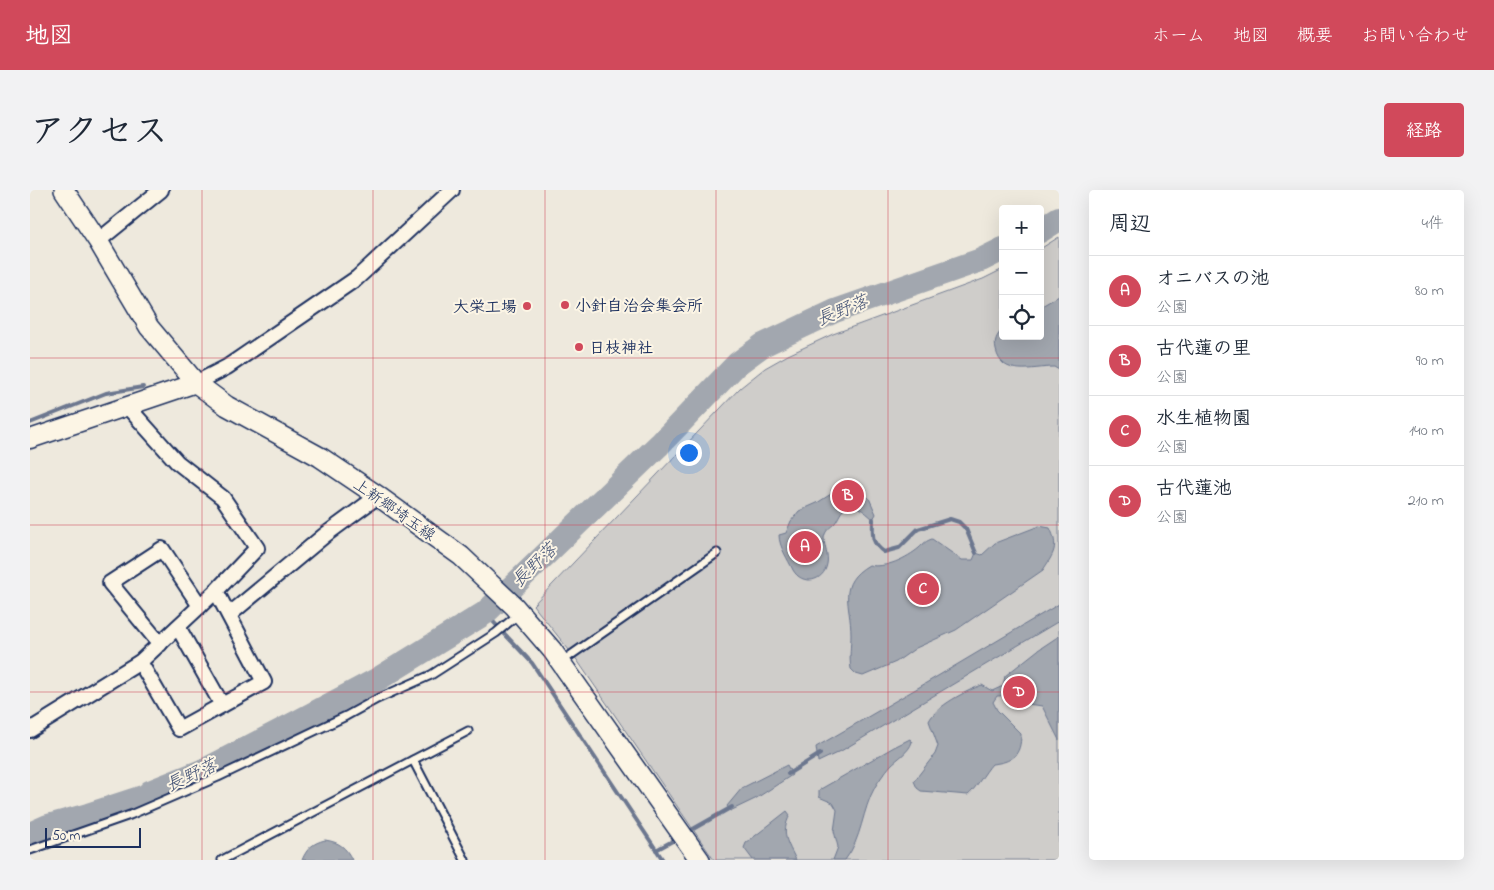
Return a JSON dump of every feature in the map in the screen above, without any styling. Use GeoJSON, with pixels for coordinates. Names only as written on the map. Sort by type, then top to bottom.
{"type":"FeatureCollection","features":[{"type":"Feature","properties":{"kind":"main road","name":"上新郷埼玉線"},"geometry":{"type":"LineString","coordinates":[[64,190],[98,240],[149,327],[196,383],[227,406],[320,457],[461,556],[489,580],[514,614],[561,662],[700,860]]}},
{"type":"Feature","properties":{"kind":"street"},"geometry":{"type":"LineString","coordinates":[[98,240],[160,190]]}},
{"type":"Feature","properties":{"kind":"street"},"geometry":{"type":"LineString","coordinates":[[30,438],[196,383],[227,367],[358,278],[452,190]]}},
{"type":"Feature","properties":{"kind":"street"},"geometry":{"type":"LineString","coordinates":[[30,730],[140,662],[216,591],[257,548],[223,498],[177,462],[126,406]]}},
{"type":"Feature","properties":{"kind":"street"},"geometry":{"type":"LineString","coordinates":[[230,615],[325,535],[378,496]]}},
{"type":"Feature","properties":{"kind":"street"},"geometry":{"type":"LineString","coordinates":[[160,644],[110,583],[162,549],[200,606]]}},
{"type":"Feature","properties":{"kind":"street"},"geometry":{"type":"LineString","coordinates":[[140,662],[179,729],[264,682],[216,591]]}},
{"type":"Feature","properties":{"kind":"street"},"geometry":{"type":"LineString","coordinates":[[178,627],[222,705]]}},
{"type":"Feature","properties":{"kind":"lane"},"geometry":{"type":"LineString","coordinates":[[561,662],[717,553]]}},
{"type":"Feature","properties":{"kind":"lane"},"geometry":{"type":"LineString","coordinates":[[30,850],[130,815],[218,777],[431,675],[496,633],[514,614]]}},
{"type":"Feature","properties":{"kind":"lane"},"geometry":{"type":"LineString","coordinates":[[222,860],[468,732]]}},
{"type":"Feature","properties":{"kind":"lane"},"geometry":{"type":"LineString","coordinates":[[413,760],[465,860]]}},
{"type":"Feature","properties":{"kind":"shaded area"},"geometry":{"type":"Polygon","coordinates":[[[1059,237],[1059,860],[714,860],[577,660],[533,605],[740,388],[765,368],[788,355],[833,334],[983,279],[999,271],[999,340],[1044,340],[1044,246],[1059,237]]]}},
{"type":"Feature","properties":{"kind":"shaded area"},"geometry":{"type":"Polygon","coordinates":[[[1059,296],[1059,370],[1054,367],[1011,368],[999,359],[995,344],[996,339],[999,334],[999,340],[1044,340],[1044,305],[1059,296]]]}},
{"type":"Feature","properties":{"kind":"shaded area"},"geometry":{"type":"Polygon","coordinates":[[[832,489],[851,489],[869,498],[876,514],[873,519],[859,508],[851,506],[843,510],[835,523],[825,533],[824,541],[827,561],[825,570],[817,578],[807,580],[797,575],[793,570],[782,548],[779,535],[786,533],[791,521],[799,511],[831,494],[832,489]]]}},
{"type":"Feature","properties":{"kind":"shaded area"},"geometry":{"type":"Polygon","coordinates":[[[1039,526],[1050,528],[1055,545],[1043,570],[956,630],[916,648],[896,662],[863,676],[856,674],[851,669],[848,596],[852,580],[859,572],[869,565],[889,564],[902,559],[932,539],[962,560],[973,560],[976,553],[982,555],[995,543],[1039,526]]]}},
{"type":"Feature","properties":{"kind":"shaded area"},"geometry":{"type":"Polygon","coordinates":[[[1059,604],[1059,621],[841,751],[818,762],[816,747],[1059,604]]]}},
{"type":"Feature","properties":{"kind":"shaded area"},"geometry":{"type":"Polygon","coordinates":[[[1059,636],[1059,740],[1042,706],[1027,704],[1008,696],[997,696],[993,702],[997,710],[1021,734],[1021,742],[1017,753],[1005,762],[992,764],[968,795],[921,791],[917,788],[914,781],[935,754],[938,746],[929,721],[933,715],[960,695],[982,685],[992,691],[1003,686],[1005,676],[1059,636]]]}},
{"type":"Feature","properties":{"kind":"shaded area"},"geometry":{"type":"Polygon","coordinates":[[[910,739],[912,742],[908,749],[891,765],[875,787],[851,852],[845,860],[833,860],[838,847],[834,831],[837,810],[833,803],[819,797],[819,790],[910,739]]]}},
{"type":"Feature","properties":{"kind":"shaded area"},"geometry":{"type":"Polygon","coordinates":[[[787,765],[792,775],[755,799],[730,811],[727,806],[742,788],[787,765]]]}},
{"type":"Feature","properties":{"kind":"shaded area"},"geometry":{"type":"Polygon","coordinates":[[[787,811],[790,815],[785,833],[796,860],[753,860],[744,848],[746,843],[787,811]]]}},
{"type":"Feature","properties":{"kind":"shaded area"},"geometry":{"type":"Polygon","coordinates":[[[325,840],[342,846],[352,860],[302,860],[311,847],[325,840]]]}},
{"type":"Feature","properties":{"kind":"waterway","name":"長野落"},"geometry":{"type":"LineString","coordinates":[[1044,228],[1059,219]]}},
{"type":"Feature","properties":{"kind":"waterway","name":"長野落"},"geometry":{"type":"LineString","coordinates":[[30,834],[48,826],[146,796],[150,792],[207,769],[378,679],[485,613],[660,444],[737,364],[763,345],[835,311],[981,260],[1001,250]]}},
{"type":"Feature","properties":{"kind":"waterway"},"geometry":{"type":"LineString","coordinates":[[30,423],[106,393],[143,387]]}},
{"type":"Feature","properties":{"kind":"waterway"},"geometry":{"type":"LineString","coordinates":[[873,519],[874,541],[884,552],[899,548],[918,529],[950,519],[959,522],[966,529],[976,553]]}},
{"type":"Feature","properties":{"kind":"waterway"},"geometry":{"type":"LineString","coordinates":[[485,613],[532,663],[663,860]]}},
{"type":"Feature","properties":{"kind":"waterway"},"geometry":{"type":"LineString","coordinates":[[788,774],[820,754]]}},
{"type":"Feature","properties":{"kind":"waterway"},"geometry":{"type":"LineString","coordinates":[[686,833],[732,807]]}},
{"type":"Feature","properties":{"kind":"waterway"},"geometry":{"type":"LineString","coordinates":[[656,850],[678,838]]}},
{"type":"Feature","properties":{"kind":"place","name":"小針自治会集会所"},"geometry":{"type":"Point","coordinates":[565,305]}},
{"type":"Feature","properties":{"kind":"place","name":"大栄工場"},"geometry":{"type":"Point","coordinates":[527,306]}},
{"type":"Feature","properties":{"kind":"place","name":"日枝神社"},"geometry":{"type":"Point","coordinates":[579,347]}},
{"type":"Feature","properties":{"kind":"place","name":"古代蓮の里"},"geometry":{"type":"Point","coordinates":[848,496]}},
{"type":"Feature","properties":{"kind":"place","name":"オニバスの池"},"geometry":{"type":"Point","coordinates":[805,547]}},
{"type":"Feature","properties":{"kind":"place","name":"水生植物園"},"geometry":{"type":"Point","coordinates":[923,589]}},
{"type":"Feature","properties":{"kind":"place","name":"古代蓮池"},"geometry":{"type":"Point","coordinates":[1019,692]}}]}
